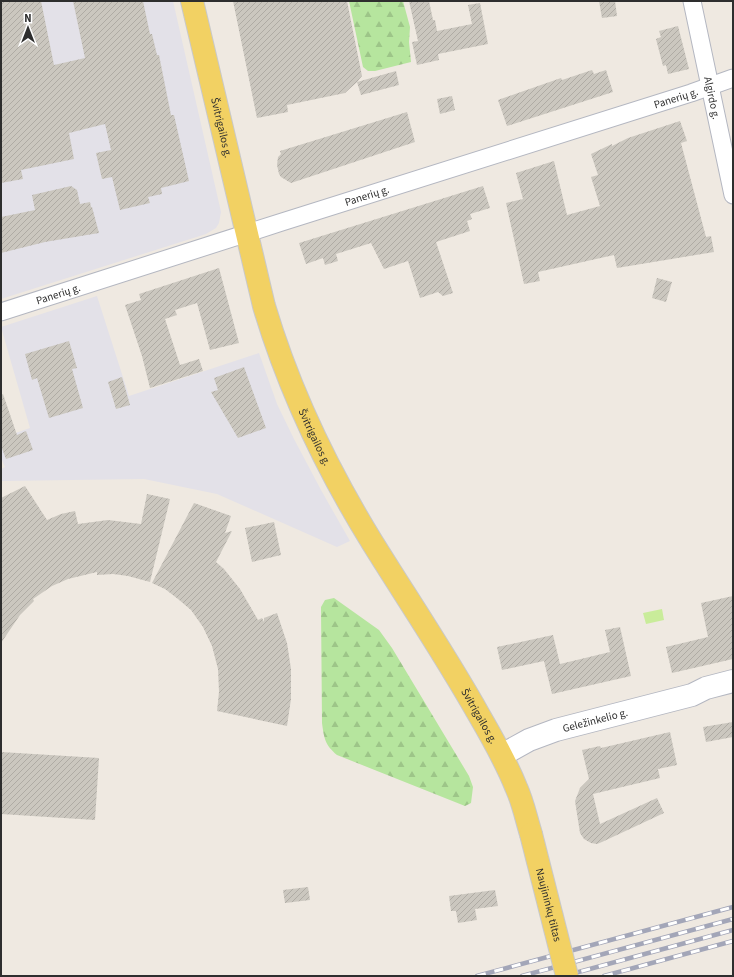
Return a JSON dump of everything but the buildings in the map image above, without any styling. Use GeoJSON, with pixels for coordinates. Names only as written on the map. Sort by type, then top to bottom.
{"type":"FeatureCollection","features":[{"type":"Feature","properties":{"kind":"main road","name":"Švitrigailos g."},"geometry":{"type":"LineString","coordinates":[[192,1],[264,306],[274,340],[288,376],[322,452],[341,489],[372,542],[460,681],[502,755],[517,788],[531,834]]}},
{"type":"Feature","properties":{"kind":"main road","name":"Geležinkelio g."},"geometry":{"type":"LineString","coordinates":[[502,755],[529,740],[556,730],[692,695],[706,688],[733,681]]}},
{"type":"Feature","properties":{"kind":"main road","name":"Geležinkelio g."},"geometry":{"type":"LineString","coordinates":[[692,695],[717,695],[733,693]]}},
{"type":"Feature","properties":{"kind":"main road","name":"Naujininkų tiltas"},"geometry":{"type":"LineString","coordinates":[[531,834],[567,976]]}},
{"type":"Feature","properties":{"kind":"street","name":"Algirdo g."},"geometry":{"type":"LineString","coordinates":[[692,1],[733,195]]}},
{"type":"Feature","properties":{"kind":"street","name":"Panerių g."},"geometry":{"type":"LineString","coordinates":[[1,312],[733,78]]}},
{"type":"Feature","properties":{"kind":"shaded area"},"geometry":{"type":"Polygon","coordinates":[[[1,1],[173,1],[221,212],[219,223],[216,228],[206,234],[1,299],[1,1]]]}},
{"type":"Feature","properties":{"kind":"shaded area"},"geometry":{"type":"Polygon","coordinates":[[[97,296],[129,396],[259,353],[277,404],[321,490],[350,541],[337,547],[217,494],[144,479],[1,481],[1,469],[5,467],[1,458],[1,438],[30,428],[1,327],[97,296]]]}},
{"type":"Feature","properties":{"kind":"green space"},"geometry":{"type":"Polygon","coordinates":[[[349,1],[403,1],[410,27],[409,42],[411,62],[375,71],[368,71],[363,67],[349,1]]]}},
{"type":"Feature","properties":{"kind":"green space"},"geometry":{"type":"Polygon","coordinates":[[[334,598],[379,630],[392,648],[469,776],[473,787],[471,803],[465,806],[337,755],[328,744],[324,737],[322,723],[321,607],[325,600],[334,598]]]}},
{"type":"Feature","properties":{"kind":"green space"},"geometry":{"type":"Polygon","coordinates":[[[662,609],[664,620],[646,624],[643,613],[662,609]]]}},
{"type":"Feature","properties":{"kind":"railway"},"geometry":{"type":"LineString","coordinates":[[477,976],[733,907]]}},
{"type":"Feature","properties":{"kind":"railway"},"geometry":{"type":"LineString","coordinates":[[522,976],[733,919]]}},
{"type":"Feature","properties":{"kind":"railway"},"geometry":{"type":"LineString","coordinates":[[564,976],[733,930]]}},
{"type":"Feature","properties":{"kind":"railway"},"geometry":{"type":"LineString","coordinates":[[604,976],[733,941]]}}]}
